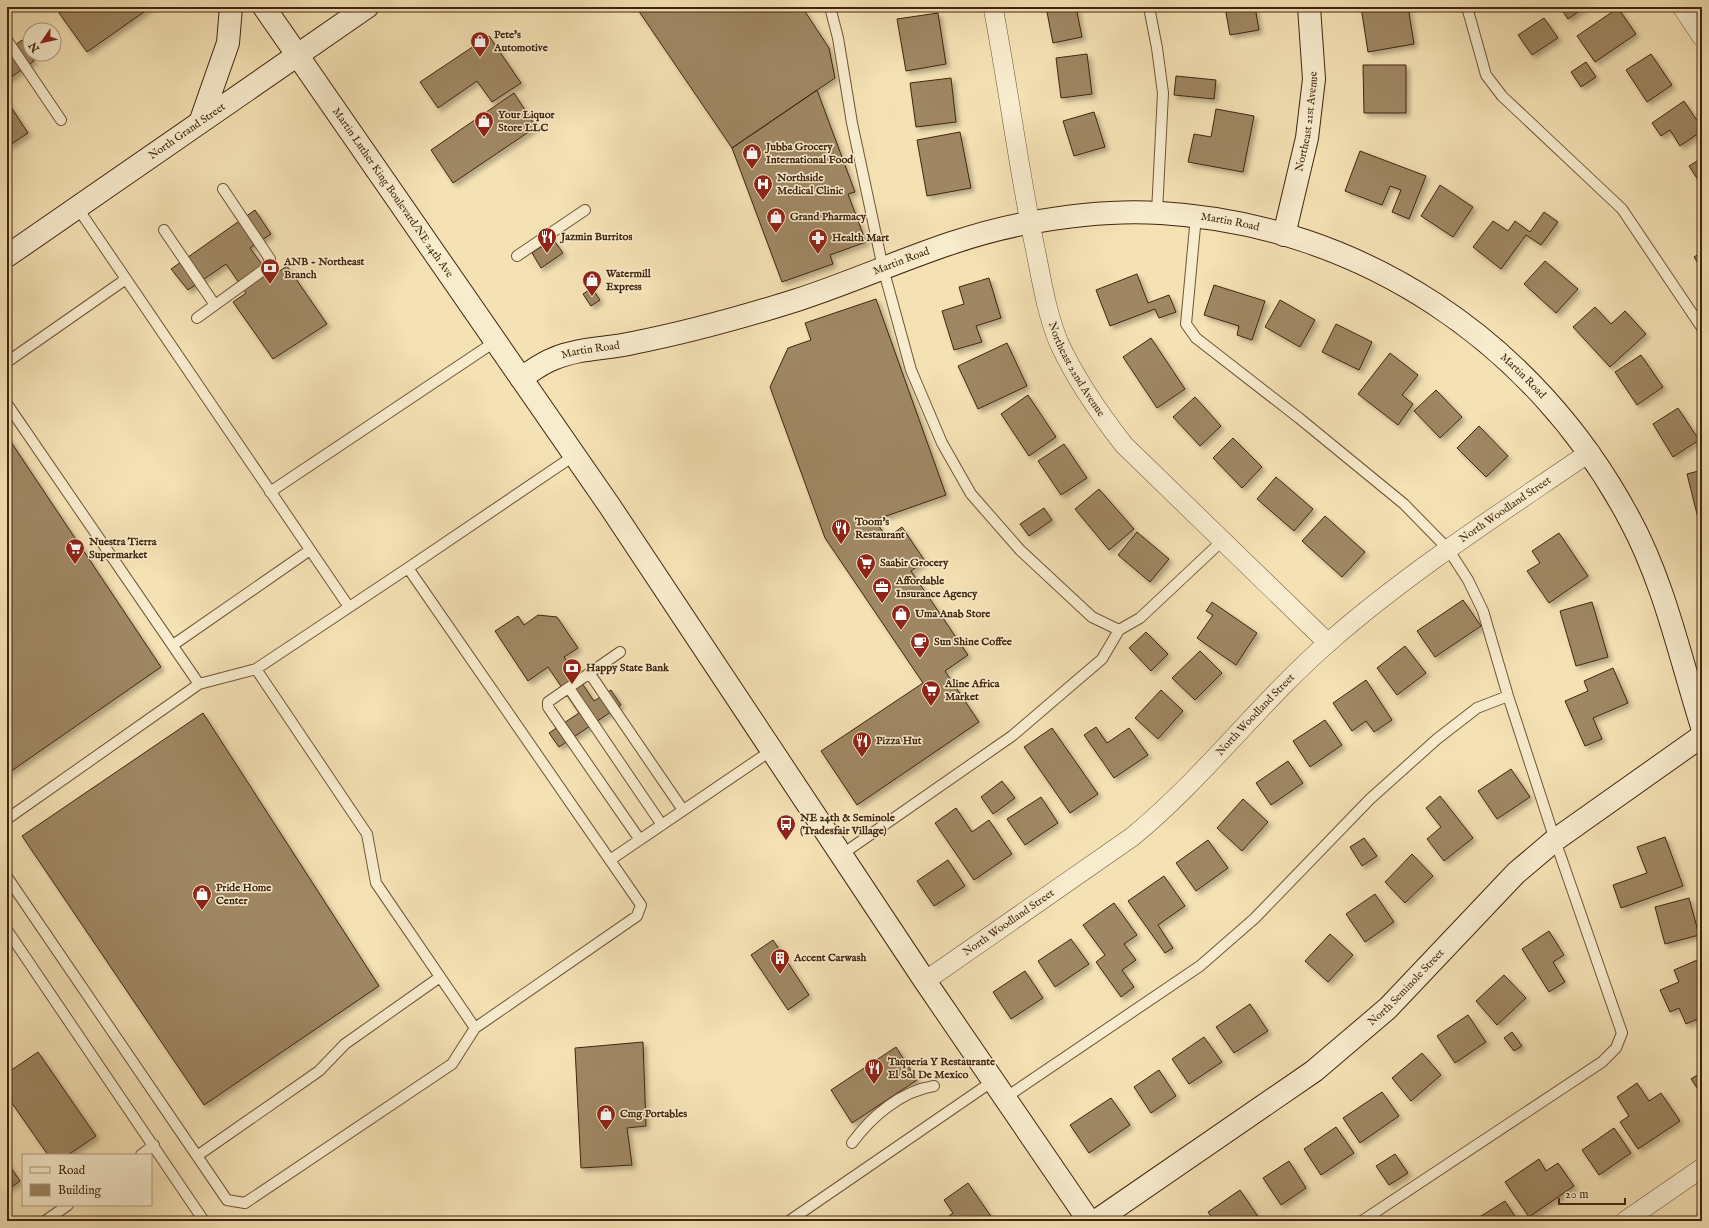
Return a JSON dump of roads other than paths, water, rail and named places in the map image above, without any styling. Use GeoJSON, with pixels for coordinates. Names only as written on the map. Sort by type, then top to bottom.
{"type":"FeatureCollection","features":[{"type":"Feature","properties":{"kind":"street"},"geometry":{"type":"LineString","coordinates":[[201,120],[228,43],[230,7]]}},
{"type":"Feature","properties":{"kind":"street","name":"Martin Luther King Boulevard/NE 24th Ave"},"geometry":{"type":"LineString","coordinates":[[264,7],[522,378],[925,981],[1089,1221]]}},
{"type":"Feature","properties":{"kind":"street","name":"North Grand Street"},"geometry":{"type":"LineString","coordinates":[[7,256],[201,120],[367,7]]}},
{"type":"Feature","properties":{"kind":"street","name":"Northeast 22nd Avenue"},"geometry":{"type":"LineString","coordinates":[[993,7],[1044,294],[1058,341],[1075,376],[1100,414],[1124,445],[1328,643]]}},
{"type":"Feature","properties":{"kind":"street","name":"Northeast 21st Avenue"},"geometry":{"type":"LineString","coordinates":[[1284,235],[1307,138],[1314,79],[1309,7]]}},
{"type":"Feature","properties":{"kind":"street"},"geometry":{"type":"LineString","coordinates":[[1682,7],[1702,37]]}},
{"type":"Feature","properties":{"kind":"street","name":"Martin Road"},"geometry":{"type":"LineString","coordinates":[[522,378],[555,358],[632,344],[724,322],[834,288],[942,246],[1001,228],[1030,222],[1086,215],[1157,212],[1196,216],[1238,223],[1284,235],[1318,246],[1377,271],[1423,296],[1463,323],[1498,351],[1534,385],[1590,452],[1630,520],[1662,596],[1702,727]]}},
{"type":"Feature","properties":{"kind":"street","name":"North Woodland Street"},"geometry":{"type":"LineString","coordinates":[[925,981],[1132,837],[1164,811],[1272,695],[1328,643],[1363,614],[1448,549],[1590,452]]}},
{"type":"Feature","properties":{"kind":"street","name":"North Seminole Street"},"geometry":{"type":"LineString","coordinates":[[1096,1221],[1314,1071],[1353,1040],[1388,1008],[1516,873],[1555,840],[1702,736]]}},
{"type":"Feature","properties":{"kind":"street"},"geometry":{"type":"LineString","coordinates":[[1625,1221],[1702,1168]]}},
{"type":"Feature","properties":{"kind":"lane"},"geometry":{"type":"LineString","coordinates":[[830,7],[838,38],[852,123],[883,268],[911,370],[942,443],[971,494],[1020,550],[1092,617],[1119,630]]}},
{"type":"Feature","properties":{"kind":"lane"},"geometry":{"type":"LineString","coordinates":[[1149,7],[1157,48],[1163,93],[1157,212]]}},
{"type":"Feature","properties":{"kind":"lane"},"geometry":{"type":"LineString","coordinates":[[1467,7],[1486,75],[1502,96],[1622,209],[1702,328]]}},
{"type":"Feature","properties":{"kind":"lane"},"geometry":{"type":"LineString","coordinates":[[7,40],[61,120]]}},
{"type":"Feature","properties":{"kind":"lane"},"geometry":{"type":"LineString","coordinates":[[197,318],[262,271],[268,265],[270,259],[223,189]]}},
{"type":"Feature","properties":{"kind":"lane"},"geometry":{"type":"LineString","coordinates":[[77,207],[349,607]]}},
{"type":"Feature","properties":{"kind":"lane"},"geometry":{"type":"LineString","coordinates":[[517,256],[585,210]]}},
{"type":"Feature","properties":{"kind":"lane"},"geometry":{"type":"LineString","coordinates":[[1196,216],[1186,324],[1196,338],[1299,418],[1404,504],[1448,549],[1468,580],[1483,611],[1508,696],[1555,840],[1622,1033],[1616,1048],[1602,1062],[1362,1221]]}},
{"type":"Feature","properties":{"kind":"lane"},"geometry":{"type":"LineString","coordinates":[[164,230],[215,305]]}},
{"type":"Feature","properties":{"kind":"lane"},"geometry":{"type":"LineString","coordinates":[[7,362],[126,279]]}},
{"type":"Feature","properties":{"kind":"lane"},"geometry":{"type":"LineString","coordinates":[[270,492],[496,342]]}},
{"type":"Feature","properties":{"kind":"lane"},"geometry":{"type":"LineString","coordinates":[[7,404],[199,684]]}},
{"type":"Feature","properties":{"kind":"lane"},"geometry":{"type":"LineString","coordinates":[[7,819],[199,684],[256,669],[574,456]]}},
{"type":"Feature","properties":{"kind":"lane"},"geometry":{"type":"LineString","coordinates":[[841,854],[1012,736],[1102,659],[1119,630],[1140,618],[1222,541]]}},
{"type":"Feature","properties":{"kind":"lane"},"geometry":{"type":"LineString","coordinates":[[173,645],[310,550]]}},
{"type":"Feature","properties":{"kind":"lane"},"geometry":{"type":"LineString","coordinates":[[7,877],[227,1200],[245,1203],[452,1064],[475,1028],[637,916],[641,905],[408,568]]}},
{"type":"Feature","properties":{"kind":"lane"},"geometry":{"type":"LineString","coordinates":[[620,652],[548,702],[548,707],[640,840]]}},
{"type":"Feature","properties":{"kind":"lane"},"geometry":{"type":"LineString","coordinates":[[256,669],[367,834],[376,884],[475,1028]]}},
{"type":"Feature","properties":{"kind":"lane"},"geometry":{"type":"LineString","coordinates":[[590,674],[684,810]]}},
{"type":"Feature","properties":{"kind":"lane"},"geometry":{"type":"LineString","coordinates":[[569,688],[662,825]]}},
{"type":"Feature","properties":{"kind":"lane"},"geometry":{"type":"LineString","coordinates":[[1005,1098],[1200,966],[1255,918],[1370,800],[1437,739],[1477,708],[1508,696]]}},
{"type":"Feature","properties":{"kind":"lane"},"geometry":{"type":"LineString","coordinates":[[610,860],[772,750]]}},
{"type":"Feature","properties":{"kind":"lane"},"geometry":{"type":"LineString","coordinates":[[7,930],[154,1145],[204,1221]]}},
{"type":"Feature","properties":{"kind":"lane"},"geometry":{"type":"LineString","coordinates":[[197,1156],[319,1071],[345,1044],[440,977]]}},
{"type":"Feature","properties":{"kind":"lane"},"geometry":{"type":"LineString","coordinates":[[789,1221],[993,1081]]}},
{"type":"Feature","properties":{"kind":"lane"},"geometry":{"type":"LineString","coordinates":[[852,1143],[861,1130],[875,1116],[913,1091],[934,1086]]}},
{"type":"Feature","properties":{"kind":"lane"},"geometry":{"type":"LineString","coordinates":[[142,1154],[154,1145]]}},
{"type":"Feature","properties":{"kind":"lane"},"geometry":{"type":"LineString","coordinates":[[45,1221],[67,1206]]}},
{"type":"Feature","properties":{"kind":"place","name":"Pete's Automotive"},"geometry":{"type":"Point","coordinates":[480,58]}},
{"type":"Feature","properties":{"kind":"place","name":"Your Liquor Store LLC"},"geometry":{"type":"Point","coordinates":[484,138]}},
{"type":"Feature","properties":{"kind":"place","name":"Jubba Grocery International Food"},"geometry":{"type":"Point","coordinates":[752,170]}},
{"type":"Feature","properties":{"kind":"place","name":"Northside Medical Clinic"},"geometry":{"type":"Point","coordinates":[763,201]}},
{"type":"Feature","properties":{"kind":"place","name":"Grand Pharmacy"},"geometry":{"type":"Point","coordinates":[776,234]}},
{"type":"Feature","properties":{"kind":"place","name":"Jazmin Burritos"},"geometry":{"type":"Point","coordinates":[547,254]}},
{"type":"Feature","properties":{"kind":"place","name":"Health Mart"},"geometry":{"type":"Point","coordinates":[818,255]}},
{"type":"Feature","properties":{"kind":"place","name":"ANB - Northeast Branch"},"geometry":{"type":"Point","coordinates":[270,285]}},
{"type":"Feature","properties":{"kind":"place","name":"Watermill Express"},"geometry":{"type":"Point","coordinates":[592,297]}},
{"type":"Feature","properties":{"kind":"place","name":"Toom's Restaurant"},"geometry":{"type":"Point","coordinates":[841,545]}},
{"type":"Feature","properties":{"kind":"place","name":"Nuestra Tierra Supermarket"},"geometry":{"type":"Point","coordinates":[75,565]}},
{"type":"Feature","properties":{"kind":"place","name":"Saabir Grocery"},"geometry":{"type":"Point","coordinates":[866,580]}},
{"type":"Feature","properties":{"kind":"place","name":"Affordable Insurance Agency"},"geometry":{"type":"Point","coordinates":[882,604]}},
{"type":"Feature","properties":{"kind":"place","name":"Uma Anab Store"},"geometry":{"type":"Point","coordinates":[901,631]}},
{"type":"Feature","properties":{"kind":"place","name":"Sun Shine Coffee"},"geometry":{"type":"Point","coordinates":[920,659]}},
{"type":"Feature","properties":{"kind":"place","name":"Happy State Bank"},"geometry":{"type":"Point","coordinates":[572,685]}},
{"type":"Feature","properties":{"kind":"place","name":"Aline Africa Market"},"geometry":{"type":"Point","coordinates":[931,707]}},
{"type":"Feature","properties":{"kind":"place","name":"Pizza Hut"},"geometry":{"type":"Point","coordinates":[862,758]}},
{"type":"Feature","properties":{"kind":"place","name":"NE 24th & Seminole (Tradesfair Village)"},"geometry":{"type":"Point","coordinates":[786,841]}},
{"type":"Feature","properties":{"kind":"place","name":"Pride Home Center"},"geometry":{"type":"Point","coordinates":[202,911]}},
{"type":"Feature","properties":{"kind":"place","name":"Accent Carwash"},"geometry":{"type":"Point","coordinates":[780,975]}},
{"type":"Feature","properties":{"kind":"place","name":"Taqueria Y Restaurante El Sol De Mexico"},"geometry":{"type":"Point","coordinates":[874,1085]}},
{"type":"Feature","properties":{"kind":"place","name":"Cmg Portables"},"geometry":{"type":"Point","coordinates":[606,1131]}}]}
